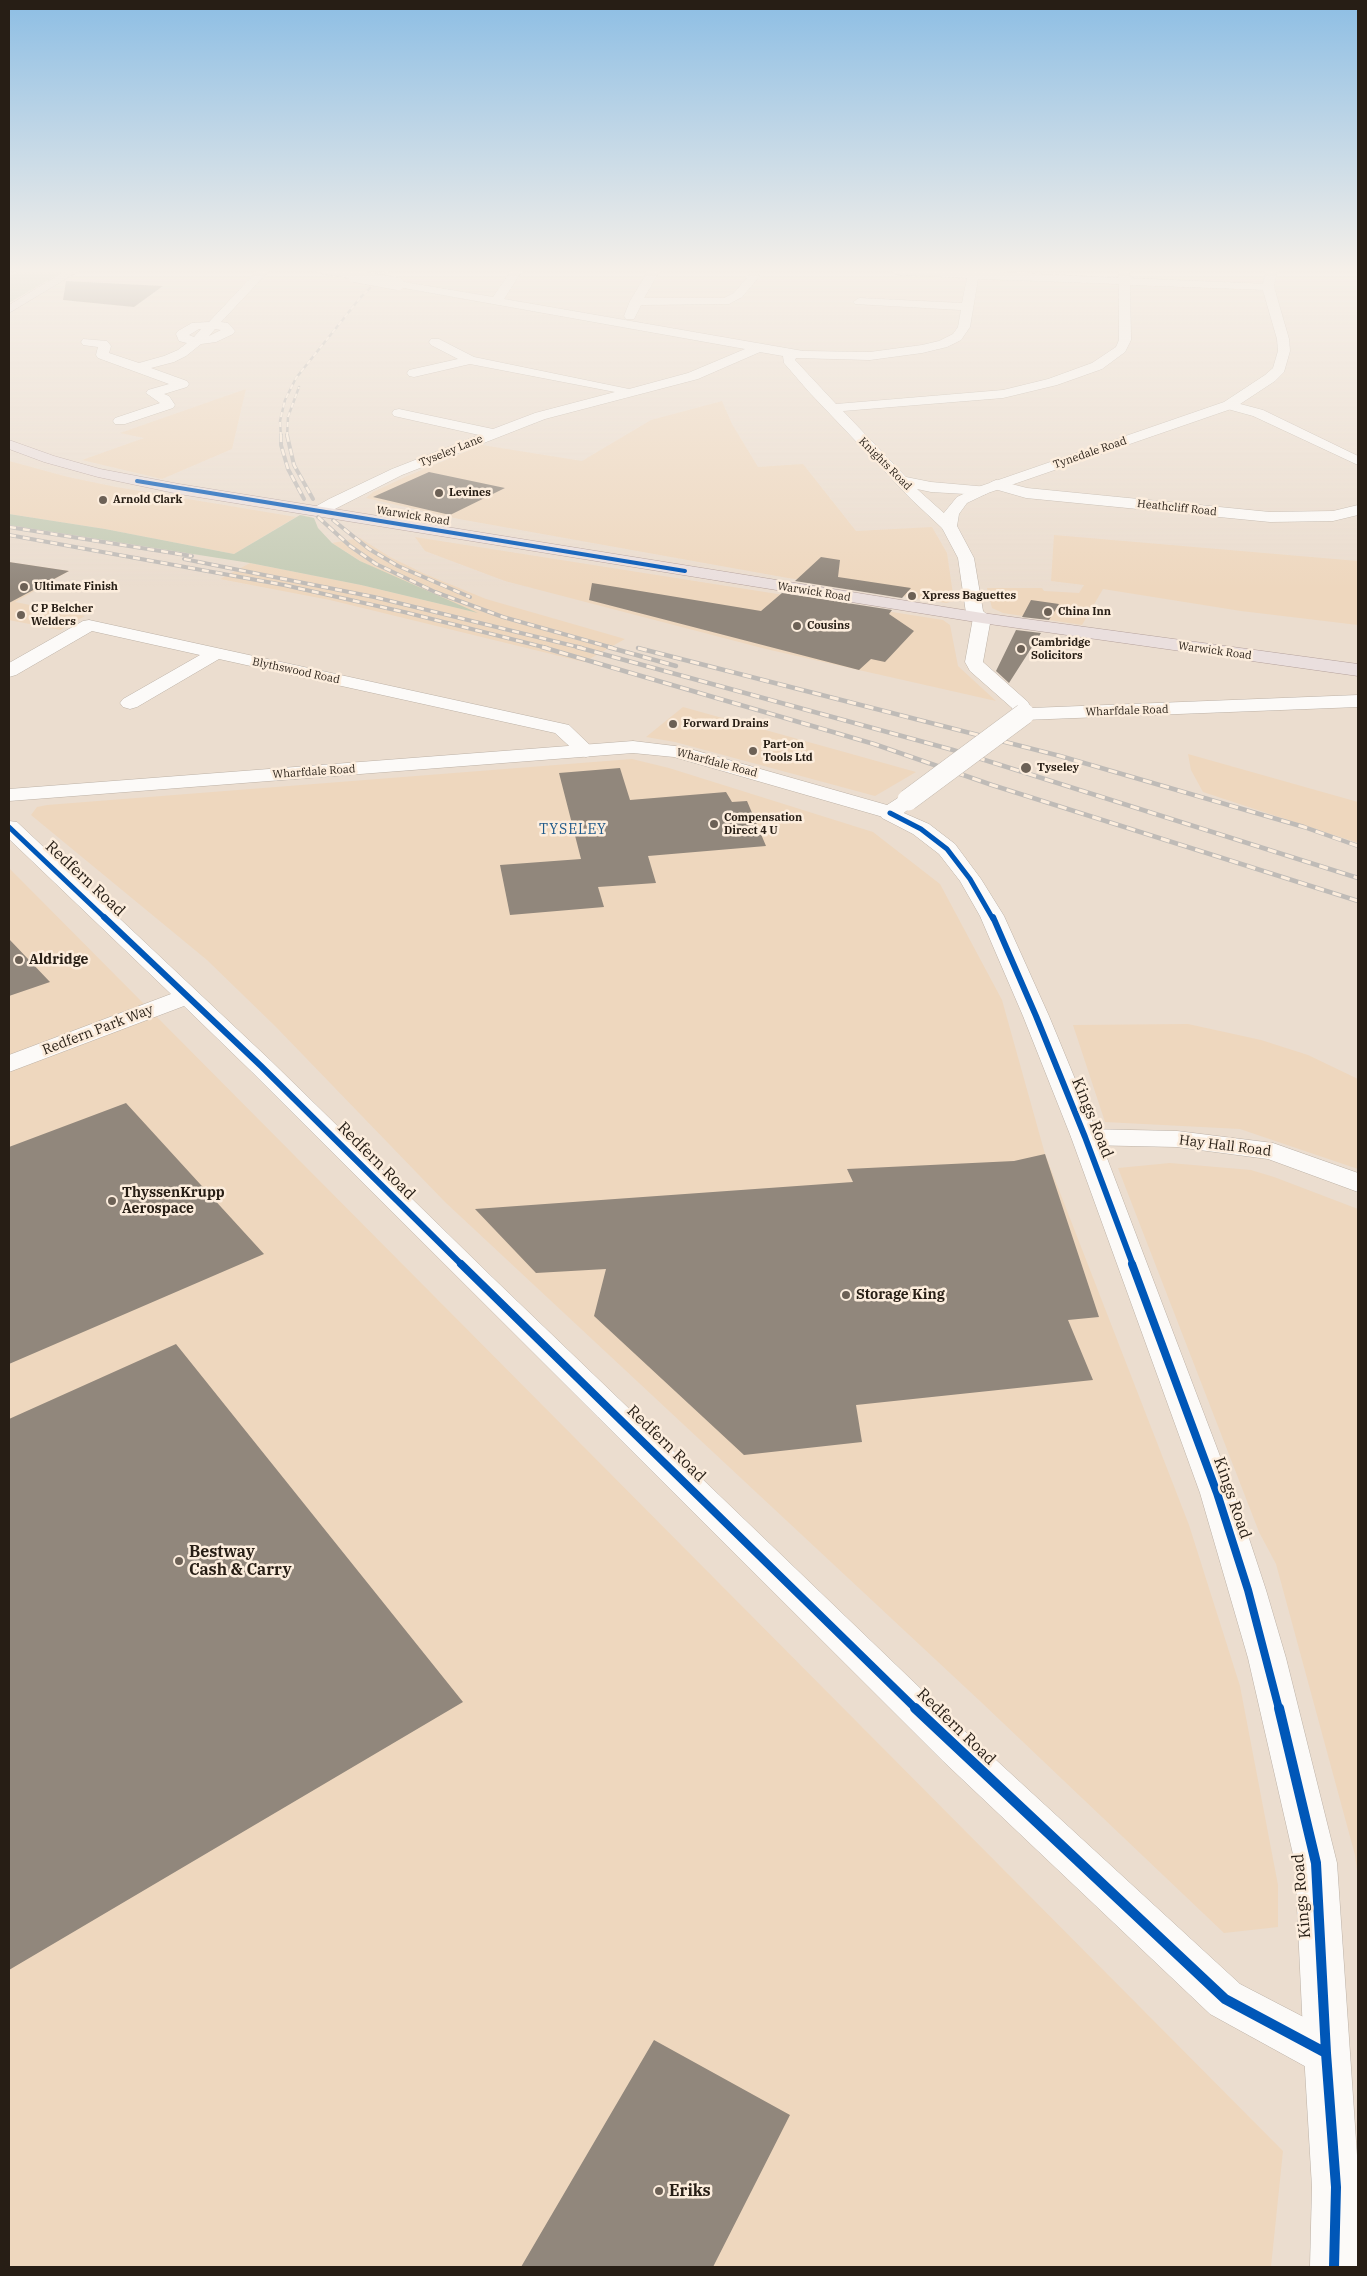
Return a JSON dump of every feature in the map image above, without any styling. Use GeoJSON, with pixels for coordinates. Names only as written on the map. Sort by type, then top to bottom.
{"type":"FeatureCollection","features":[{"type":"Feature","properties":{"kind":"highway","name":"Warwick Road"},"geometry":{"type":"LineString","coordinates":[[9,444],[49,459],[106,475],[319,511],[982,618],[1358,670]]}},
{"type":"Feature","properties":{"kind":"street"},"geometry":{"type":"LineString","coordinates":[[120,422],[168,405],[164,399],[153,393],[182,384],[164,377]]}},
{"type":"Feature","properties":{"kind":"street"},"geometry":{"type":"LineString","coordinates":[[557,377],[632,392]]}},
{"type":"Feature","properties":{"kind":"street","name":"Tyseley Lane"},"geometry":{"type":"LineString","coordinates":[[319,511],[397,472],[540,416],[688,377]]}},
{"type":"Feature","properties":{"kind":"street","name":"Knights Road"},"geometry":{"type":"LineString","coordinates":[[804,377],[857,435],[904,481],[916,496],[949,526],[966,558],[975,613],[982,618]]}},
{"type":"Feature","properties":{"kind":"street"},"geometry":{"type":"LineString","coordinates":[[834,408],[1003,394],[1067,377]]}},
{"type":"Feature","properties":{"kind":"street","name":"Tynedale Road"},"geometry":{"type":"LineString","coordinates":[[989,487],[1229,405],[1271,377]]}},
{"type":"Feature","properties":{"kind":"street"},"geometry":{"type":"LineString","coordinates":[[1229,405],[1258,413],[1358,461]]}},
{"type":"Feature","properties":{"kind":"street"},"geometry":{"type":"LineString","coordinates":[[398,413],[495,434]]}},
{"type":"Feature","properties":{"kind":"street"},"geometry":{"type":"LineString","coordinates":[[904,481],[931,487],[989,487]]}},
{"type":"Feature","properties":{"kind":"street"},"geometry":{"type":"LineString","coordinates":[[949,526],[951,514],[962,500],[989,487]]}},
{"type":"Feature","properties":{"kind":"street","name":"Heathcliff Road"},"geometry":{"type":"LineString","coordinates":[[989,487],[1270,517],[1304,518],[1333,516],[1358,510]]}},
{"type":"Feature","properties":{"kind":"street"},"geometry":{"type":"LineString","coordinates":[[899,807],[1024,714],[1021,706],[977,667],[974,662],[982,618]]}},
{"type":"Feature","properties":{"kind":"street","name":"Blythswood Road"},"geometry":{"type":"LineString","coordinates":[[9,671],[89,625],[562,729],[586,751]]}},
{"type":"Feature","properties":{"kind":"street"},"geometry":{"type":"LineString","coordinates":[[130,703],[216,653]]}},
{"type":"Feature","properties":{"kind":"street","name":"Wharfdale Road"},"geometry":{"type":"LineString","coordinates":[[1024,714],[1358,701]]}},
{"type":"Feature","properties":{"kind":"street","name":"Wharfdale Road"},"geometry":{"type":"LineString","coordinates":[[9,795],[633,747],[676,751],[899,807]]}},
{"type":"Feature","properties":{"kind":"street","name":"Kings Road"},"geometry":{"type":"LineString","coordinates":[[899,807],[922,829],[948,849],[970,879],[992,916],[1036,1016],[1085,1137],[1217,1493],[1268,1658],[1316,1863],[1326,2053],[1347,2192],[1334,2267]]}},
{"type":"Feature","properties":{"kind":"street","name":"Redfern Road"},"geometry":{"type":"LineString","coordinates":[[9,827],[188,996],[950,1742],[1225,1998],[1326,2053]]}},
{"type":"Feature","properties":{"kind":"street","name":"Redfern Park Way"},"geometry":{"type":"LineString","coordinates":[[9,1064],[188,996]]}},
{"type":"Feature","properties":{"kind":"street","name":"Hay Hall Road"},"geometry":{"type":"LineString","coordinates":[[1085,1137],[1177,1139],[1273,1151],[1358,1183]]}},
{"type":"Feature","properties":{"kind":"shaded area"},"geometry":{"type":"Polygon","coordinates":[[[246,389],[232,449],[162,479],[82,460],[144,438],[120,433],[246,389]]]}},
{"type":"Feature","properties":{"kind":"shaded area"},"geometry":{"type":"Polygon","coordinates":[[[722,401],[732,424],[758,467],[803,464],[856,531],[932,527],[947,553],[954,601],[946,603],[788,578],[459,519],[366,498],[373,492],[405,477],[482,445],[582,461],[651,420],[722,401]]]}},
{"type":"Feature","properties":{"kind":"shaded area","name":"Arnold Clark"},"geometry":{"type":"Polygon","coordinates":[[[9,461],[68,477],[116,487],[296,517],[234,554],[105,529],[9,514],[9,461]]]}},
{"type":"Feature","properties":{"kind":"shaded area"},"geometry":{"type":"Polygon","coordinates":[[[1054,535],[1358,561],[1358,625],[1241,611],[1103,589],[1082,625],[1003,613],[992,608],[987,588],[1042,588],[1044,591],[1079,593],[1084,585],[1051,581],[1054,535]]]}},
{"type":"Feature","properties":{"kind":"shaded area"},"geometry":{"type":"Polygon","coordinates":[[[415,537],[943,620],[950,625],[958,666],[996,701],[766,649],[505,581],[425,551],[415,537]]]}},
{"type":"Feature","properties":{"kind":"shaded area"},"geometry":{"type":"Polygon","coordinates":[[[360,538],[390,557],[425,574],[486,599],[625,639],[584,662],[330,600],[220,579],[250,563],[361,585],[474,612],[362,562],[332,543],[360,538]]]}},
{"type":"Feature","properties":{"kind":"shaded area"},"geometry":{"type":"Polygon","coordinates":[[[9,562],[69,571],[15,602],[85,616],[60,630],[9,620],[9,562]]]}},
{"type":"Feature","properties":{"kind":"shaded area"},"geometry":{"type":"Polygon","coordinates":[[[683,707],[916,772],[875,796],[675,742],[646,737],[683,707]]]}},
{"type":"Feature","properties":{"kind":"shaded area"},"geometry":{"type":"Polygon","coordinates":[[[1188,754],[1358,802],[1358,843],[1203,792],[1191,770],[1188,754]]]}},
{"type":"Feature","properties":{"kind":"shaded area"},"geometry":{"type":"Polygon","coordinates":[[[632,759],[669,768],[873,832],[940,884],[1002,1000],[1045,1154],[1189,1525],[1240,1686],[1278,1885],[1278,1927],[1224,1933],[981,1702],[445,1202],[276,1027],[207,960],[31,815],[37,807],[47,805],[632,759]]]}},
{"type":"Feature","properties":{"kind":"shaded area"},"geometry":{"type":"Polygon","coordinates":[[[9,868],[1283,2151],[1271,2267],[9,2267],[9,868]]]}},
{"type":"Feature","properties":{"kind":"shaded area"},"geometry":{"type":"Polygon","coordinates":[[[1188,1024],[1261,1040],[1308,1055],[1358,1079],[1358,1169],[1240,1129],[1105,1122],[1073,1025],[1188,1024]]]}},
{"type":"Feature","properties":{"kind":"shaded area"},"geometry":{"type":"Polygon","coordinates":[[[1170,1163],[1251,1170],[1358,1209],[1358,1878],[1355,1855],[1276,1564],[1259,1532],[1118,1168],[1170,1163]]]}},
{"type":"Feature","properties":{"kind":"green space"},"geometry":{"type":"Polygon","coordinates":[[[9,514],[105,529],[234,554],[300,515],[314,518],[318,528],[332,543],[360,561],[478,613],[361,585],[250,563],[9,525],[9,514]]]}},
{"type":"Feature","properties":{"kind":"building","name":"Levines"},"geometry":{"type":"Polygon","coordinates":[[[429,472],[505,488],[450,515],[373,497],[429,472]]]}},
{"type":"Feature","properties":{"kind":"building"},"geometry":{"type":"Polygon","coordinates":[[[821,557],[840,560],[838,577],[911,588],[902,598],[795,581],[821,557]]]}},
{"type":"Feature","properties":{"kind":"building","name":"Ultimate Finish"},"geometry":{"type":"Polygon","coordinates":[[[9,562],[69,571],[9,603],[9,562]]]}},
{"type":"Feature","properties":{"kind":"building","name":"Cousins"},"geometry":{"type":"Polygon","coordinates":[[[592,583],[761,611],[782,593],[892,610],[889,614],[914,631],[885,662],[871,659],[859,670],[589,600],[592,583]]]}},
{"type":"Feature","properties":{"kind":"building"},"geometry":{"type":"Polygon","coordinates":[[[1031,600],[1059,604],[1049,620],[1022,617],[1031,600]]]}},
{"type":"Feature","properties":{"kind":"building"},"geometry":{"type":"Polygon","coordinates":[[[1016,630],[1041,633],[1009,683],[996,671],[1016,630]]]}},
{"type":"Feature","properties":{"kind":"building"},"geometry":{"type":"Polygon","coordinates":[[[620,768],[630,800],[726,792],[732,802],[747,801],[766,846],[648,856],[656,883],[598,887],[604,907],[510,915],[500,865],[581,859],[559,773],[620,768]]]}},
{"type":"Feature","properties":{"kind":"building","name":"Aldridge"},"geometry":{"type":"Polygon","coordinates":[[[9,939],[50,982],[9,996],[9,939]]]}},
{"type":"Feature","properties":{"kind":"building","name":"ThyssenKrupp Aerospace"},"geometry":{"type":"Polygon","coordinates":[[[126,1103],[264,1254],[9,1364],[9,1147],[126,1103]]]}},
{"type":"Feature","properties":{"kind":"building","name":"Storage King"},"geometry":{"type":"Polygon","coordinates":[[[1045,1154],[1099,1317],[1068,1320],[1093,1380],[856,1405],[862,1442],[744,1455],[594,1316],[606,1269],[536,1273],[475,1209],[853,1182],[847,1169],[1014,1161],[1045,1154]]]}},
{"type":"Feature","properties":{"kind":"building","name":"Bestway Cash & Carry"},"geometry":{"type":"Polygon","coordinates":[[[176,1344],[463,1702],[9,1970],[9,1419],[176,1344]]]}},
{"type":"Feature","properties":{"kind":"building","name":"Eriks"},"geometry":{"type":"Polygon","coordinates":[[[654,2040],[790,2115],[713,2267],[521,2267],[654,2040]]]}},
{"type":"Feature","properties":{"kind":"railway"},"geometry":{"type":"LineString","coordinates":[[281,437],[280,421],[285,400],[297,377]]}},
{"type":"Feature","properties":{"kind":"railway"},"geometry":{"type":"LineString","coordinates":[[287,435],[288,417],[299,387]]}},
{"type":"Feature","properties":{"kind":"railway"},"geometry":{"type":"LineString","coordinates":[[287,435],[294,465],[313,499]]}},
{"type":"Feature","properties":{"kind":"railway"},"geometry":{"type":"LineString","coordinates":[[281,437],[281,445],[288,469],[304,499]]}},
{"type":"Feature","properties":{"kind":"railway"},"geometry":{"type":"LineString","coordinates":[[318,517],[350,546],[376,564],[435,592],[503,617],[613,648]]}},
{"type":"Feature","properties":{"kind":"railway"},"geometry":{"type":"LineString","coordinates":[[333,520],[369,549],[398,566],[470,597]]}},
{"type":"Feature","properties":{"kind":"railway"},"geometry":{"type":"LineString","coordinates":[[9,527],[192,556]]}},
{"type":"Feature","properties":{"kind":"railway"},"geometry":{"type":"LineString","coordinates":[[9,535],[284,585],[404,612],[547,648]]}},
{"type":"Feature","properties":{"kind":"railway"},"geometry":{"type":"LineString","coordinates":[[184,559],[374,597],[582,648]]}},
{"type":"Feature","properties":{"kind":"railway"},"geometry":{"type":"LineString","coordinates":[[542,647],[874,744],[992,785],[1358,901]]}},
{"type":"Feature","properties":{"kind":"railway"},"geometry":{"type":"LineString","coordinates":[[577,647],[953,750],[1358,878]]}},
{"type":"Feature","properties":{"kind":"railway"},"geometry":{"type":"LineString","coordinates":[[608,647],[676,666]]}},
{"type":"Feature","properties":{"kind":"railway"},"geometry":{"type":"LineString","coordinates":[[638,648],[1060,756],[1304,827],[1358,846]]}},
{"type":"Feature","properties":{"kind":"cycle path"},"geometry":{"type":"LineString","coordinates":[[137,481],[685,571]]}},
{"type":"Feature","properties":{"kind":"cycle path"},"geometry":{"type":"LineString","coordinates":[[890,813],[921,829],[947,849],[970,879],[992,916],[1036,1016],[1085,1137],[1217,1493],[1248,1590],[1267,1658],[1316,1863],[1326,2053],[1336,2187],[1334,2267]]}},
{"type":"Feature","properties":{"kind":"cycle path"},"geometry":{"type":"LineString","coordinates":[[9,827],[261,1066],[481,1284],[957,1749],[1225,1999],[1326,2053]]}},
{"type":"Feature","properties":{"kind":"place","name":"Levines"},"geometry":{"type":"Point","coordinates":[439,493]}},
{"type":"Feature","properties":{"kind":"place","name":"Arnold Clark"},"geometry":{"type":"Point","coordinates":[103,500]}},
{"type":"Feature","properties":{"kind":"place","name":"Ultimate Finish"},"geometry":{"type":"Point","coordinates":[24,587]}},
{"type":"Feature","properties":{"kind":"place","name":"Xpress Baguettes"},"geometry":{"type":"Point","coordinates":[912,596]}},
{"type":"Feature","properties":{"kind":"place","name":"China Inn"},"geometry":{"type":"Point","coordinates":[1048,612]}},
{"type":"Feature","properties":{"kind":"place","name":"C P Belcher Welders"},"geometry":{"type":"Point","coordinates":[21,615]}},
{"type":"Feature","properties":{"kind":"place","name":"Cousins"},"geometry":{"type":"Point","coordinates":[797,626]}},
{"type":"Feature","properties":{"kind":"place","name":"Cambridge Solicitors"},"geometry":{"type":"Point","coordinates":[1021,649]}},
{"type":"Feature","properties":{"kind":"place","name":"Forward Drains"},"geometry":{"type":"Point","coordinates":[673,724]}},
{"type":"Feature","properties":{"kind":"place","name":"Part-on Tools Ltd"},"geometry":{"type":"Point","coordinates":[753,751]}},
{"type":"Feature","properties":{"kind":"place","name":"Tyseley"},"geometry":{"type":"Point","coordinates":[1026,768]}},
{"type":"Feature","properties":{"kind":"place","name":"Compensation Direct 4 U"},"geometry":{"type":"Point","coordinates":[714,824]}},
{"type":"Feature","properties":{"kind":"place","name":"Aldridge"},"geometry":{"type":"Point","coordinates":[19,960]}},
{"type":"Feature","properties":{"kind":"place","name":"ThyssenKrupp Aerospace"},"geometry":{"type":"Point","coordinates":[112,1201]}},
{"type":"Feature","properties":{"kind":"place","name":"Storage King"},"geometry":{"type":"Point","coordinates":[846,1295]}},
{"type":"Feature","properties":{"kind":"place","name":"Bestway Cash & Carry"},"geometry":{"type":"Point","coordinates":[179,1561]}},
{"type":"Feature","properties":{"kind":"place","name":"Eriks"},"geometry":{"type":"Point","coordinates":[659,2191]}},
{"type":"Feature","properties":{"kind":"district","name":"TYSELEY"},"geometry":{"type":"Point","coordinates":[573,830]}}]}
